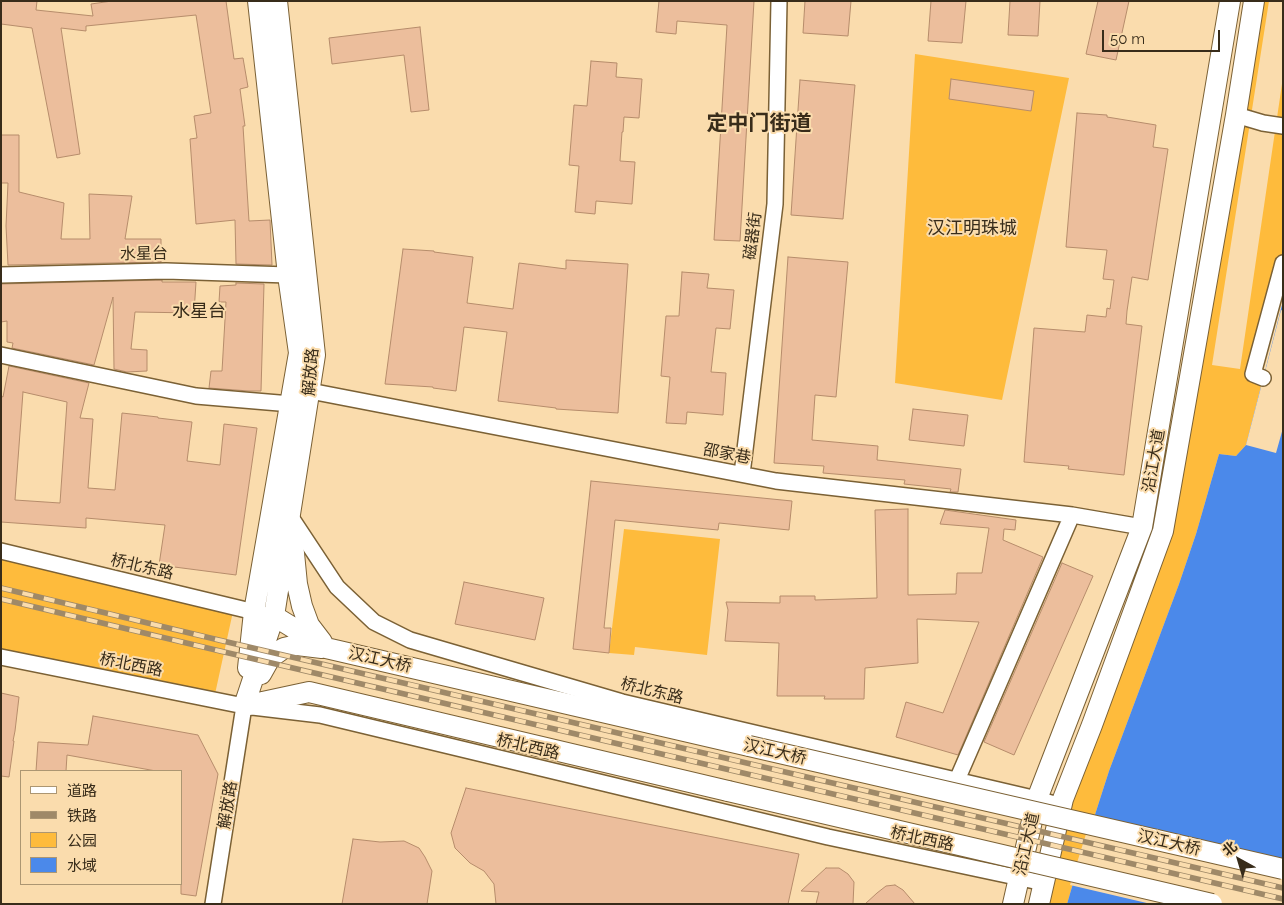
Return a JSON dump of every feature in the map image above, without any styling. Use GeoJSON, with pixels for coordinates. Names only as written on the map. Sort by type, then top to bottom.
{"type":"FeatureCollection","features":[{"type":"Feature","properties":{"kind":"main road","name":"解放路"},"geometry":{"type":"LineString","coordinates":[[244,706],[254,612],[299,353],[288,275],[258,1]]}},
{"type":"Feature","properties":{"kind":"main road","name":"解放路"},"geometry":{"type":"LineString","coordinates":[[244,706],[274,616],[315,355],[277,1]]}},
{"type":"Feature","properties":{"kind":"main road","name":"沿江大道"},"geometry":{"type":"LineString","coordinates":[[1014,904],[1037,799],[1142,527],[1230,1]]}},
{"type":"Feature","properties":{"kind":"main road","name":"沿江大道"},"geometry":{"type":"LineString","coordinates":[[1039,904],[1063,799],[1163,531],[1236,115],[1254,1]]}},
{"type":"Feature","properties":{"kind":"main road"},"geometry":{"type":"LineString","coordinates":[[290,516],[297,584],[302,606],[309,625],[326,648]]}},
{"type":"Feature","properties":{"kind":"main road","name":"汉江大桥"},"geometry":{"type":"LineString","coordinates":[[274,616],[326,648],[1283,869]]}},
{"type":"Feature","properties":{"kind":"main road"},"geometry":{"type":"LineString","coordinates":[[244,706],[270,658],[284,648],[297,645],[326,648]]}},
{"type":"Feature","properties":{"kind":"main road"},"geometry":{"type":"LineString","coordinates":[[244,706],[310,692],[1212,904]]}},
{"type":"Feature","properties":{"kind":"street","name":"磁器街"},"geometry":{"type":"LineString","coordinates":[[742,474],[775,204],[779,1]]}},
{"type":"Feature","properties":{"kind":"street"},"geometry":{"type":"LineString","coordinates":[[1236,115],[1263,123],[1283,126]]}},
{"type":"Feature","properties":{"kind":"street"},"geometry":{"type":"LineString","coordinates":[[1263,378],[1253,374],[1283,263]]}},
{"type":"Feature","properties":{"kind":"street","name":"水星台"},"geometry":{"type":"LineString","coordinates":[[1,275],[166,271],[288,275]]}},
{"type":"Feature","properties":{"kind":"street"},"geometry":{"type":"LineString","coordinates":[[1,355],[196,396],[291,404]]}},
{"type":"Feature","properties":{"kind":"street","name":"邵家巷"},"geometry":{"type":"LineString","coordinates":[[310,392],[776,481],[1072,515],[1142,527]]}},
{"type":"Feature","properties":{"kind":"street"},"geometry":{"type":"LineString","coordinates":[[957,780],[1072,515]]}},
{"type":"Feature","properties":{"kind":"street","name":"桥北东路"},"geometry":{"type":"LineString","coordinates":[[290,516],[337,587],[374,622],[410,640],[622,702],[1061,806]]}},
{"type":"Feature","properties":{"kind":"street","name":"桥北东路"},"geometry":{"type":"LineString","coordinates":[[1,551],[274,616]]}},
{"type":"Feature","properties":{"kind":"street","name":"桥北西路"},"geometry":{"type":"LineString","coordinates":[[1,657],[244,706],[320,715],[828,837],[1044,883]]}},
{"type":"Feature","properties":{"kind":"street","name":"解放路"},"geometry":{"type":"LineString","coordinates":[[212,904],[244,706]]}},
{"type":"Feature","properties":{"kind":"green space"},"geometry":{"type":"Polygon","coordinates":[[[1245,1],[1269,1],[1212,365],[1240,369],[1283,77],[1283,263],[1253,374],[1263,378],[1246,445],[1236,456],[1219,454],[1196,534],[1109,771],[1067,904],[1039,904],[1043,887],[1163,531],[1245,1]]]}},
{"type":"Feature","properties":{"kind":"green space"},"geometry":{"type":"Polygon","coordinates":[[[915,54],[1069,78],[1002,400],[895,383],[915,54]]]}},
{"type":"Feature","properties":{"kind":"green space"},"geometry":{"type":"Polygon","coordinates":[[[624,529],[720,539],[707,655],[635,647],[634,655],[609,653],[624,529]]]}},
{"type":"Feature","properties":{"kind":"green space"},"geometry":{"type":"Polygon","coordinates":[[[1,551],[234,607],[215,694],[1,657],[1,551]]]}},
{"type":"Feature","properties":{"kind":"water"},"geometry":{"type":"Polygon","coordinates":[[[1283,301],[1283,904],[1067,904],[1109,771],[1196,534],[1219,454],[1236,456],[1246,445],[1283,301]]]}},
{"type":"Feature","properties":{"kind":"pier"},"geometry":{"type":"Polygon","coordinates":[[[1281,310],[1283,311],[1283,428],[1276,453],[1246,445],[1281,310]]]}},
{"type":"Feature","properties":{"kind":"pier"},"geometry":{"type":"Polygon","coordinates":[[[1092,815],[1283,859],[1283,904],[1151,904],[1070,885],[1092,815]]]}},
{"type":"Feature","properties":{"kind":"building"},"geometry":{"type":"Polygon","coordinates":[[[1,1],[37,1],[36,10],[93,16],[91,4],[112,1],[226,1],[234,59],[243,58],[248,87],[240,89],[245,126],[243,126],[249,221],[270,220],[272,265],[236,264],[235,220],[196,224],[190,139],[197,138],[194,116],[211,113],[196,15],[86,26],[86,31],[61,28],[80,154],[57,158],[32,28],[1,24],[1,1]]]}},
{"type":"Feature","properties":{"kind":"building"},"geometry":{"type":"Polygon","coordinates":[[[659,1],[754,1],[740,241],[714,240],[727,25],[677,21],[676,34],[656,32],[659,1]]]}},
{"type":"Feature","properties":{"kind":"building"},"geometry":{"type":"Polygon","coordinates":[[[805,1],[851,1],[848,36],[803,33],[805,1]]]}},
{"type":"Feature","properties":{"kind":"building"},"geometry":{"type":"Polygon","coordinates":[[[931,1],[966,1],[962,43],[928,41],[931,1]]]}},
{"type":"Feature","properties":{"kind":"building"},"geometry":{"type":"Polygon","coordinates":[[[1010,1],[1040,1],[1038,36],[1008,35],[1010,1]]]}},
{"type":"Feature","properties":{"kind":"building"},"geometry":{"type":"Polygon","coordinates":[[[1098,1],[1129,1],[1116,60],[1086,54],[1098,1]]]}},
{"type":"Feature","properties":{"kind":"building"},"geometry":{"type":"Polygon","coordinates":[[[420,27],[429,110],[411,112],[404,55],[332,64],[329,38],[420,27]]]}},
{"type":"Feature","properties":{"kind":"building"},"geometry":{"type":"Polygon","coordinates":[[[591,61],[617,63],[616,77],[642,79],[639,118],[624,117],[622,132],[620,161],[635,162],[632,204],[596,201],[595,214],[575,212],[579,166],[569,165],[574,105],[587,106],[591,61]]]}},
{"type":"Feature","properties":{"kind":"building"},"geometry":{"type":"Polygon","coordinates":[[[951,79],[1034,91],[1031,111],[949,99],[951,79]]]}},
{"type":"Feature","properties":{"kind":"building"},"geometry":{"type":"Polygon","coordinates":[[[800,80],[855,85],[843,219],[791,215],[800,80]]]}},
{"type":"Feature","properties":{"kind":"building"},"geometry":{"type":"Polygon","coordinates":[[[1077,113],[1107,115],[1107,117],[1156,125],[1153,147],[1168,149],[1148,280],[1132,277],[1127,311],[1126,324],[1142,326],[1124,475],[1068,469],[1069,466],[1024,462],[1034,328],[1085,332],[1087,315],[1106,317],[1107,308],[1110,309],[1114,280],[1103,279],[1107,250],[1066,247],[1077,113]]]}},
{"type":"Feature","properties":{"kind":"building"},"geometry":{"type":"Polygon","coordinates":[[[1,135],[19,135],[19,192],[64,203],[61,239],[90,239],[89,194],[132,196],[125,239],[161,239],[161,262],[8,265],[6,226],[8,183],[1,183],[1,135]]]}},
{"type":"Feature","properties":{"kind":"building"},"geometry":{"type":"Polygon","coordinates":[[[403,249],[434,251],[473,257],[467,303],[513,309],[519,263],[566,269],[566,260],[628,264],[618,413],[556,409],[498,401],[507,332],[464,327],[456,391],[433,387],[385,384],[403,249]]]}},
{"type":"Feature","properties":{"kind":"building"},"geometry":{"type":"Polygon","coordinates":[[[788,257],[848,262],[836,397],[815,395],[812,440],[878,446],[877,460],[961,469],[958,492],[950,492],[951,489],[904,484],[905,480],[823,473],[824,466],[774,463],[788,257]]]}},
{"type":"Feature","properties":{"kind":"building"},"geometry":{"type":"Polygon","coordinates":[[[682,272],[709,274],[707,288],[734,290],[730,329],[716,328],[711,372],[726,373],[723,415],[687,412],[686,424],[666,423],[670,377],[661,376],[666,316],[679,316],[682,272]]]}},
{"type":"Feature","properties":{"kind":"building"},"geometry":{"type":"Polygon","coordinates":[[[162,280],[162,282],[196,282],[194,313],[135,312],[131,349],[147,350],[147,371],[127,372],[114,369],[113,297],[94,365],[12,348],[13,343],[7,342],[7,321],[1,322],[1,284],[162,280]]]}},
{"type":"Feature","properties":{"kind":"building"},"geometry":{"type":"Polygon","coordinates":[[[236,283],[264,284],[261,391],[209,388],[211,371],[222,371],[226,302],[219,302],[220,286],[236,285],[236,283]]]}},
{"type":"Feature","properties":{"kind":"building"},"geometry":{"type":"Polygon","coordinates":[[[9,366],[89,383],[80,418],[93,419],[88,488],[115,490],[122,413],[192,422],[187,461],[220,465],[224,424],[257,428],[236,575],[159,565],[165,525],[86,518],[86,528],[1,522],[1,396],[3,397],[9,366]],[[23,392],[15,500],[60,503],[67,402],[23,392]]]}},
{"type":"Feature","properties":{"kind":"building"},"geometry":{"type":"Polygon","coordinates":[[[913,409],[968,415],[964,446],[909,440],[913,409]]]}},
{"type":"Feature","properties":{"kind":"building"},"geometry":{"type":"Polygon","coordinates":[[[591,481],[792,501],[789,530],[719,523],[718,530],[615,520],[604,628],[611,628],[609,653],[573,649],[591,481]]]}},
{"type":"Feature","properties":{"kind":"building"},"geometry":{"type":"Polygon","coordinates":[[[908,509],[908,595],[956,594],[957,573],[982,573],[989,528],[940,524],[945,510],[1016,520],[1015,530],[1004,529],[1003,540],[1043,557],[958,755],[896,737],[906,702],[943,713],[979,622],[917,619],[918,663],[865,668],[864,699],[824,699],[825,696],[777,696],[779,643],[725,641],[728,610],[726,602],[780,603],[780,596],[815,596],[815,600],[877,598],[875,510],[908,509]]]}},
{"type":"Feature","properties":{"kind":"building"},"geometry":{"type":"Polygon","coordinates":[[[1062,563],[1093,576],[1014,755],[984,742],[1062,563]]]}},
{"type":"Feature","properties":{"kind":"building"},"geometry":{"type":"Polygon","coordinates":[[[464,582],[544,598],[535,640],[455,624],[464,582]]]}},
{"type":"Feature","properties":{"kind":"building"},"geometry":{"type":"Polygon","coordinates":[[[1,693],[19,697],[9,777],[1,776],[1,693]]]}},
{"type":"Feature","properties":{"kind":"building"},"geometry":{"type":"Polygon","coordinates":[[[93,716],[198,735],[218,774],[196,896],[181,894],[182,770],[150,770],[67,755],[66,770],[36,770],[38,742],[88,745],[93,716]]]}},
{"type":"Feature","properties":{"kind":"building"},"geometry":{"type":"Polygon","coordinates":[[[466,788],[799,854],[788,904],[496,904],[494,884],[484,871],[470,863],[455,848],[451,833],[466,788]]]}},
{"type":"Feature","properties":{"kind":"building"},"geometry":{"type":"Polygon","coordinates":[[[353,839],[380,842],[404,841],[419,848],[432,871],[427,904],[342,904],[353,839]]]}},
{"type":"Feature","properties":{"kind":"building"},"geometry":{"type":"Polygon","coordinates":[[[826,868],[839,868],[848,874],[854,882],[853,904],[816,904],[819,892],[801,891],[826,868]]]}},
{"type":"Feature","properties":{"kind":"building"},"geometry":{"type":"Polygon","coordinates":[[[895,885],[903,890],[915,904],[865,904],[886,886],[895,885]]]}},
{"type":"Feature","properties":{"kind":"railway"},"geometry":{"type":"LineString","coordinates":[[1,588],[1283,888]]}},
{"type":"Feature","properties":{"kind":"railway"},"geometry":{"type":"LineString","coordinates":[[1,599],[1283,899]]}},
{"type":"Feature","properties":{"kind":"district","name":"定中门街道"},"geometry":{"type":"Point","coordinates":[759,124]}},
{"type":"Feature","properties":{"kind":"district","name":"汉江明珠城"},"geometry":{"type":"Point","coordinates":[972,229]}},
{"type":"Feature","properties":{"kind":"district","name":"水星台"},"geometry":{"type":"Point","coordinates":[199,312]}}]}
